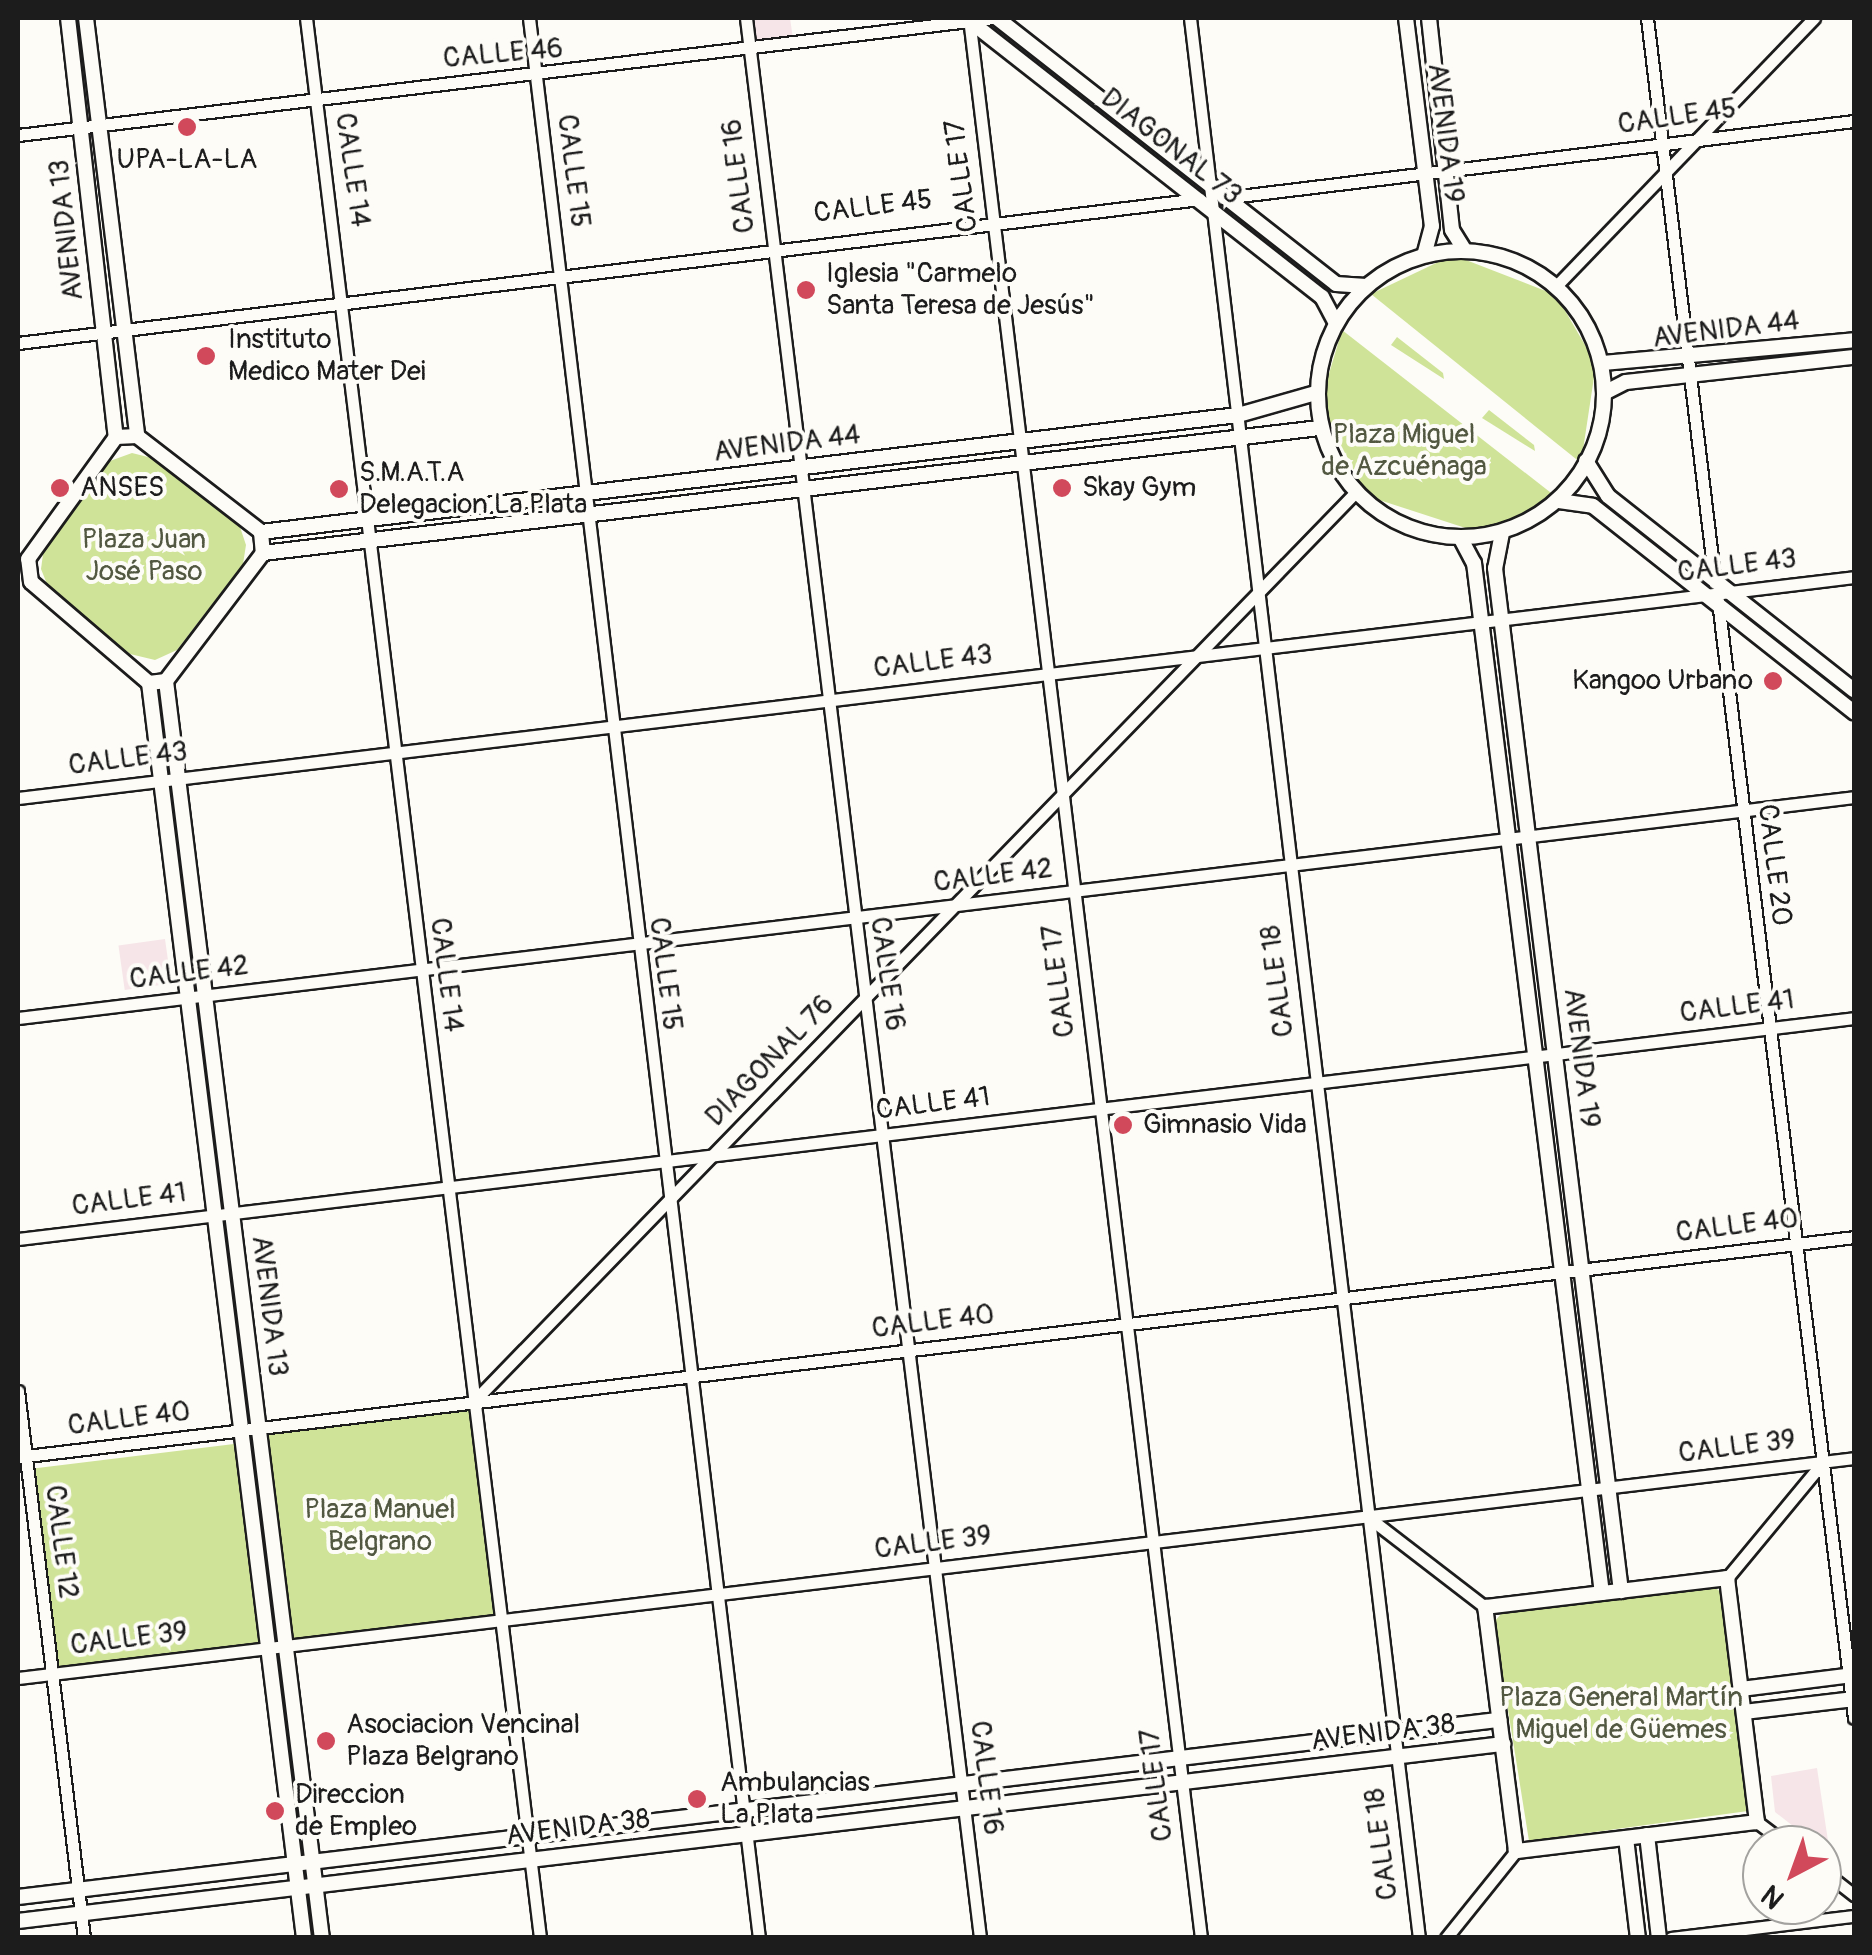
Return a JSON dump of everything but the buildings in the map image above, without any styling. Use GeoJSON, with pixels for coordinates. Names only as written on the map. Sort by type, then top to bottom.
{"type":"FeatureCollection","features":[{"type":"Feature","properties":{"kind":"main road","name":"AVENIDA 13"},"geometry":{"type":"LineString","coordinates":[[68,18],[116,437]]}},
{"type":"Feature","properties":{"kind":"main road","name":"AVENIDA 13"},"geometry":{"type":"LineString","coordinates":[[86,18],[137,436]]}},
{"type":"Feature","properties":{"kind":"main road","name":"DIAGONAL 73"},"geometry":{"type":"LineString","coordinates":[[968,18],[1212,199],[1336,284],[1366,286]]}},
{"type":"Feature","properties":{"kind":"main road","name":"DIAGONAL 73"},"geometry":{"type":"LineString","coordinates":[[995,18],[1212,199],[1322,297],[1336,323]]}},
{"type":"Feature","properties":{"kind":"main road","name":"AVENIDA 19"},"geometry":{"type":"LineString","coordinates":[[1406,18],[1432,226],[1426,254]]}},
{"type":"Feature","properties":{"kind":"main road","name":"AVENIDA 19"},"geometry":{"type":"LineString","coordinates":[[1430,18],[1452,230],[1464,249]]}},
{"type":"Feature","properties":{"kind":"main road"},"geometry":{"type":"LineString","coordinates":[[1464,249],[1558,284],[1603,363],[1606,392],[1586,462],[1559,500],[1502,532],[1462,539],[1353,495],[1319,428],[1315,393],[1336,323],[1366,286],[1426,254],[1464,249]]}},
{"type":"Feature","properties":{"kind":"main road","name":"AVENIDA 44"},"geometry":{"type":"LineString","coordinates":[[1606,392],[1688,367],[1854,340]]}},
{"type":"Feature","properties":{"kind":"main road","name":"AVENIDA 44"},"geometry":{"type":"LineString","coordinates":[[1603,363],[1688,367],[1854,356]]}},
{"type":"Feature","properties":{"kind":"main road","name":"AVENIDA 44"},"geometry":{"type":"LineString","coordinates":[[261,532],[1238,415],[1315,393]]}},
{"type":"Feature","properties":{"kind":"main road","name":"AVENIDA 44"},"geometry":{"type":"LineString","coordinates":[[264,553],[1240,433],[1319,428]]}},
{"type":"Feature","properties":{"kind":"main road"},"geometry":{"type":"LineString","coordinates":[[137,436],[261,532],[264,553],[166,681],[149,683],[24,581],[23,560],[116,437],[137,436]]}},
{"type":"Feature","properties":{"kind":"main road"},"geometry":{"type":"LineString","coordinates":[[1586,462],[1608,496],[1854,712]]}},
{"type":"Feature","properties":{"kind":"main road"},"geometry":{"type":"LineString","coordinates":[[1559,500],[1593,506],[1854,690]]}},
{"type":"Feature","properties":{"kind":"main road","name":"AVENIDA 19"},"geometry":{"type":"LineString","coordinates":[[1502,532],[1494,557],[1501,620],[1622,1591]]}},
{"type":"Feature","properties":{"kind":"main road","name":"AVENIDA 19"},"geometry":{"type":"LineString","coordinates":[[1462,539],[1474,563],[1602,1593]]}},
{"type":"Feature","properties":{"kind":"main road","name":"AVENIDA 13"},"geometry":{"type":"LineString","coordinates":[[166,681],[322,1938]]}},
{"type":"Feature","properties":{"kind":"main road","name":"AVENIDA 13"},"geometry":{"type":"LineString","coordinates":[[149,683],[304,1938]]}},
{"type":"Feature","properties":{"kind":"main road"},"geometry":{"type":"LineString","coordinates":[[1727,1578],[1758,1822],[1516,1851],[1485,1607],[1727,1578]]}},
{"type":"Feature","properties":{"kind":"main road"},"geometry":{"type":"LineString","coordinates":[[1741,1690],[1852,1675]]}},
{"type":"Feature","properties":{"kind":"main road"},"geometry":{"type":"LineString","coordinates":[[1744,1712],[1853,1699]]}},
{"type":"Feature","properties":{"kind":"main road","name":"AVENIDA 38"},"geometry":{"type":"LineString","coordinates":[[18,1897],[1499,1720]]}},
{"type":"Feature","properties":{"kind":"main road","name":"AVENIDA 38"},"geometry":{"type":"LineString","coordinates":[[18,1921],[1502,1744]]}},
{"type":"Feature","properties":{"kind":"main road"},"geometry":{"type":"LineString","coordinates":[[1647,1835],[1659,1938]]}},
{"type":"Feature","properties":{"kind":"main road"},"geometry":{"type":"LineString","coordinates":[[1626,1838],[1638,1938]]}},
{"type":"Feature","properties":{"kind":"street","name":"CALLE 14"},"geometry":{"type":"LineString","coordinates":[[306,18],[346,302],[364,520],[540,1938]]}},
{"type":"Feature","properties":{"kind":"street","name":"CALLE 15"},"geometry":{"type":"LineString","coordinates":[[529,18],[588,493],[582,515],[759,1938]]}},
{"type":"Feature","properties":{"kind":"street","name":"CALLE 16"},"geometry":{"type":"LineString","coordinates":[[746,18],[800,489],[980,1938]]}},
{"type":"Feature","properties":{"kind":"street","name":"CALLE 46"},"geometry":{"type":"LineString","coordinates":[[18,136],[316,96],[536,77],[750,52],[968,18],[995,18]]}},
{"type":"Feature","properties":{"kind":"street","name":"CALLE 17"},"geometry":{"type":"LineString","coordinates":[[968,18],[1201,1938]]}},
{"type":"Feature","properties":{"kind":"street","name":"CALLE 18"},"geometry":{"type":"LineString","coordinates":[[1190,18],[1419,1938]]}},
{"type":"Feature","properties":{"kind":"street","name":"CALLE 20"},"geometry":{"type":"LineString","coordinates":[[1647,18],[1852,1675],[1854,1718]]}},
{"type":"Feature","properties":{"kind":"street"},"geometry":{"type":"LineString","coordinates":[[1558,284],[1814,18]]}},
{"type":"Feature","properties":{"kind":"street","name":"CALLE 45"},"geometry":{"type":"LineString","coordinates":[[18,343],[772,244],[1212,199],[1662,145],[1697,137],[1854,121]]}},
{"type":"Feature","properties":{"kind":"street","name":"DIAGONAL 76"},"geometry":{"type":"LineString","coordinates":[[473,1402],[1353,495]]}},
{"type":"Feature","properties":{"kind":"street","name":"CALLE 43"},"geometry":{"type":"LineString","coordinates":[[18,798],[1854,577]]}},
{"type":"Feature","properties":{"kind":"street","name":"CALLE 42"},"geometry":{"type":"LineString","coordinates":[[18,1018],[1854,797]]}},
{"type":"Feature","properties":{"kind":"street","name":"CALLE 41"},"geometry":{"type":"LineString","coordinates":[[18,1239],[1854,1018]]}},
{"type":"Feature","properties":{"kind":"street","name":"CALLE 40"},"geometry":{"type":"LineString","coordinates":[[20,1455],[1854,1237]]}},
{"type":"Feature","properties":{"kind":"street","name":"CALLE 12"},"geometry":{"type":"LineString","coordinates":[[18,1391],[20,1455],[84,1938]]}},
{"type":"Feature","properties":{"kind":"street","name":"CALLE 39"},"geometry":{"type":"LineString","coordinates":[[18,1678],[1854,1458]]}},
{"type":"Feature","properties":{"kind":"street"},"geometry":{"type":"LineString","coordinates":[[1727,1578],[1823,1462]]}},
{"type":"Feature","properties":{"kind":"street"},"geometry":{"type":"LineString","coordinates":[[1368,1516],[1485,1607]]}},
{"type":"Feature","properties":{"kind":"street"},"geometry":{"type":"LineString","coordinates":[[1758,1822],[1762,1825]]}},
{"type":"Feature","properties":{"kind":"street"},"geometry":{"type":"LineString","coordinates":[[1446,1938],[1516,1851]]}},
{"type":"Feature","properties":{"kind":"street"},"geometry":{"type":"LineString","coordinates":[[1671,1938],[1854,1916]]}},
{"type":"Feature","properties":{"kind":"shaded area"},"geometry":{"type":"Polygon","coordinates":[[[748,18],[790,18],[793,39],[751,46],[748,18]]]}},
{"type":"Feature","properties":{"kind":"shaded area"},"geometry":{"type":"Polygon","coordinates":[[[165,939],[171,984],[125,990],[118,946],[165,939]]]}},
{"type":"Feature","properties":{"kind":"shaded area"},"geometry":{"type":"Polygon","coordinates":[[[1817,1768],[1826,1825],[1792,1825],[1775,1812],[1771,1776],[1817,1768]]]}},
{"type":"Feature","properties":{"kind":"green space","name":"Plaza Miguel de Azcuénaga"},"geometry":{"type":"Polygon","coordinates":[[[1453,255],[1556,295],[1596,364],[1581,463],[1371,294],[1453,255]]]}},
{"type":"Feature","properties":{"kind":"green space","name":"Plaza Miguel de Azcuénaga"},"geometry":{"type":"Polygon","coordinates":[[[1342,330],[1555,496],[1484,534],[1367,496],[1320,404],[1342,330]]]}},
{"type":"Feature","properties":{"kind":"green space"},"geometry":{"type":"Polygon","coordinates":[[[1397,337],[1443,373],[1444,379],[1391,345],[1397,337]]]}},
{"type":"Feature","properties":{"kind":"green space"},"geometry":{"type":"Polygon","coordinates":[[[1489,410],[1534,445],[1535,451],[1482,418],[1489,410]]]}},
{"type":"Feature","properties":{"kind":"green space","name":"Plaza Juan José Paso"},"geometry":{"type":"Polygon","coordinates":[[[132,453],[156,459],[239,524],[246,545],[243,564],[177,650],[155,660],[130,654],[51,594],[41,569],[44,547],[110,461],[132,453]]]}},
{"type":"Feature","properties":{"kind":"green space","name":"Plaza Manuel Belgrano"},"geometry":{"type":"Polygon","coordinates":[[[471,1410],[496,1615],[290,1641],[265,1435],[471,1410]]]}},
{"type":"Feature","properties":{"kind":"green space","name":"Plaza Manuel Belgrano"},"geometry":{"type":"Polygon","coordinates":[[[234,1444],[258,1644],[56,1668],[32,1469],[234,1444]]]}},
{"type":"Feature","properties":{"kind":"green space","name":"Plaza General Martín Miguel de Güemes"},"geometry":{"type":"Polygon","coordinates":[[[1713,1586],[1722,1593],[1748,1811],[1529,1841],[1494,1622],[1501,1614],[1713,1586]]]}},
{"type":"Feature","properties":{"kind":"place","name":"UPA-LA-LA"},"geometry":{"type":"Point","coordinates":[187,127]}},
{"type":"Feature","properties":{"kind":"place","name":"Iglesia \"Carmelo Santa Teresa de Jesús\""},"geometry":{"type":"Point","coordinates":[806,290]}},
{"type":"Feature","properties":{"kind":"place","name":"Instituto Medico Mater Dei"},"geometry":{"type":"Point","coordinates":[206,356]}},
{"type":"Feature","properties":{"kind":"place","name":"ANSES"},"geometry":{"type":"Point","coordinates":[60,488]}},
{"type":"Feature","properties":{"kind":"place","name":"Skay Gym"},"geometry":{"type":"Point","coordinates":[1062,488]}},
{"type":"Feature","properties":{"kind":"place","name":"S.M.A.T.A Delegacion La Plata"},"geometry":{"type":"Point","coordinates":[339,489]}},
{"type":"Feature","properties":{"kind":"place","name":"Kangoo Urbano"},"geometry":{"type":"Point","coordinates":[1773,681]}},
{"type":"Feature","properties":{"kind":"place","name":"Gimnasio Vida"},"geometry":{"type":"Point","coordinates":[1123,1125]}},
{"type":"Feature","properties":{"kind":"place","name":"Asociacion Vencinal Plaza Belgrano"},"geometry":{"type":"Point","coordinates":[326,1741]}},
{"type":"Feature","properties":{"kind":"place","name":"Ambulancias La Plata"},"geometry":{"type":"Point","coordinates":[697,1799]}},
{"type":"Feature","properties":{"kind":"place","name":"Direccion de Empleo"},"geometry":{"type":"Point","coordinates":[275,1811]}}]}
